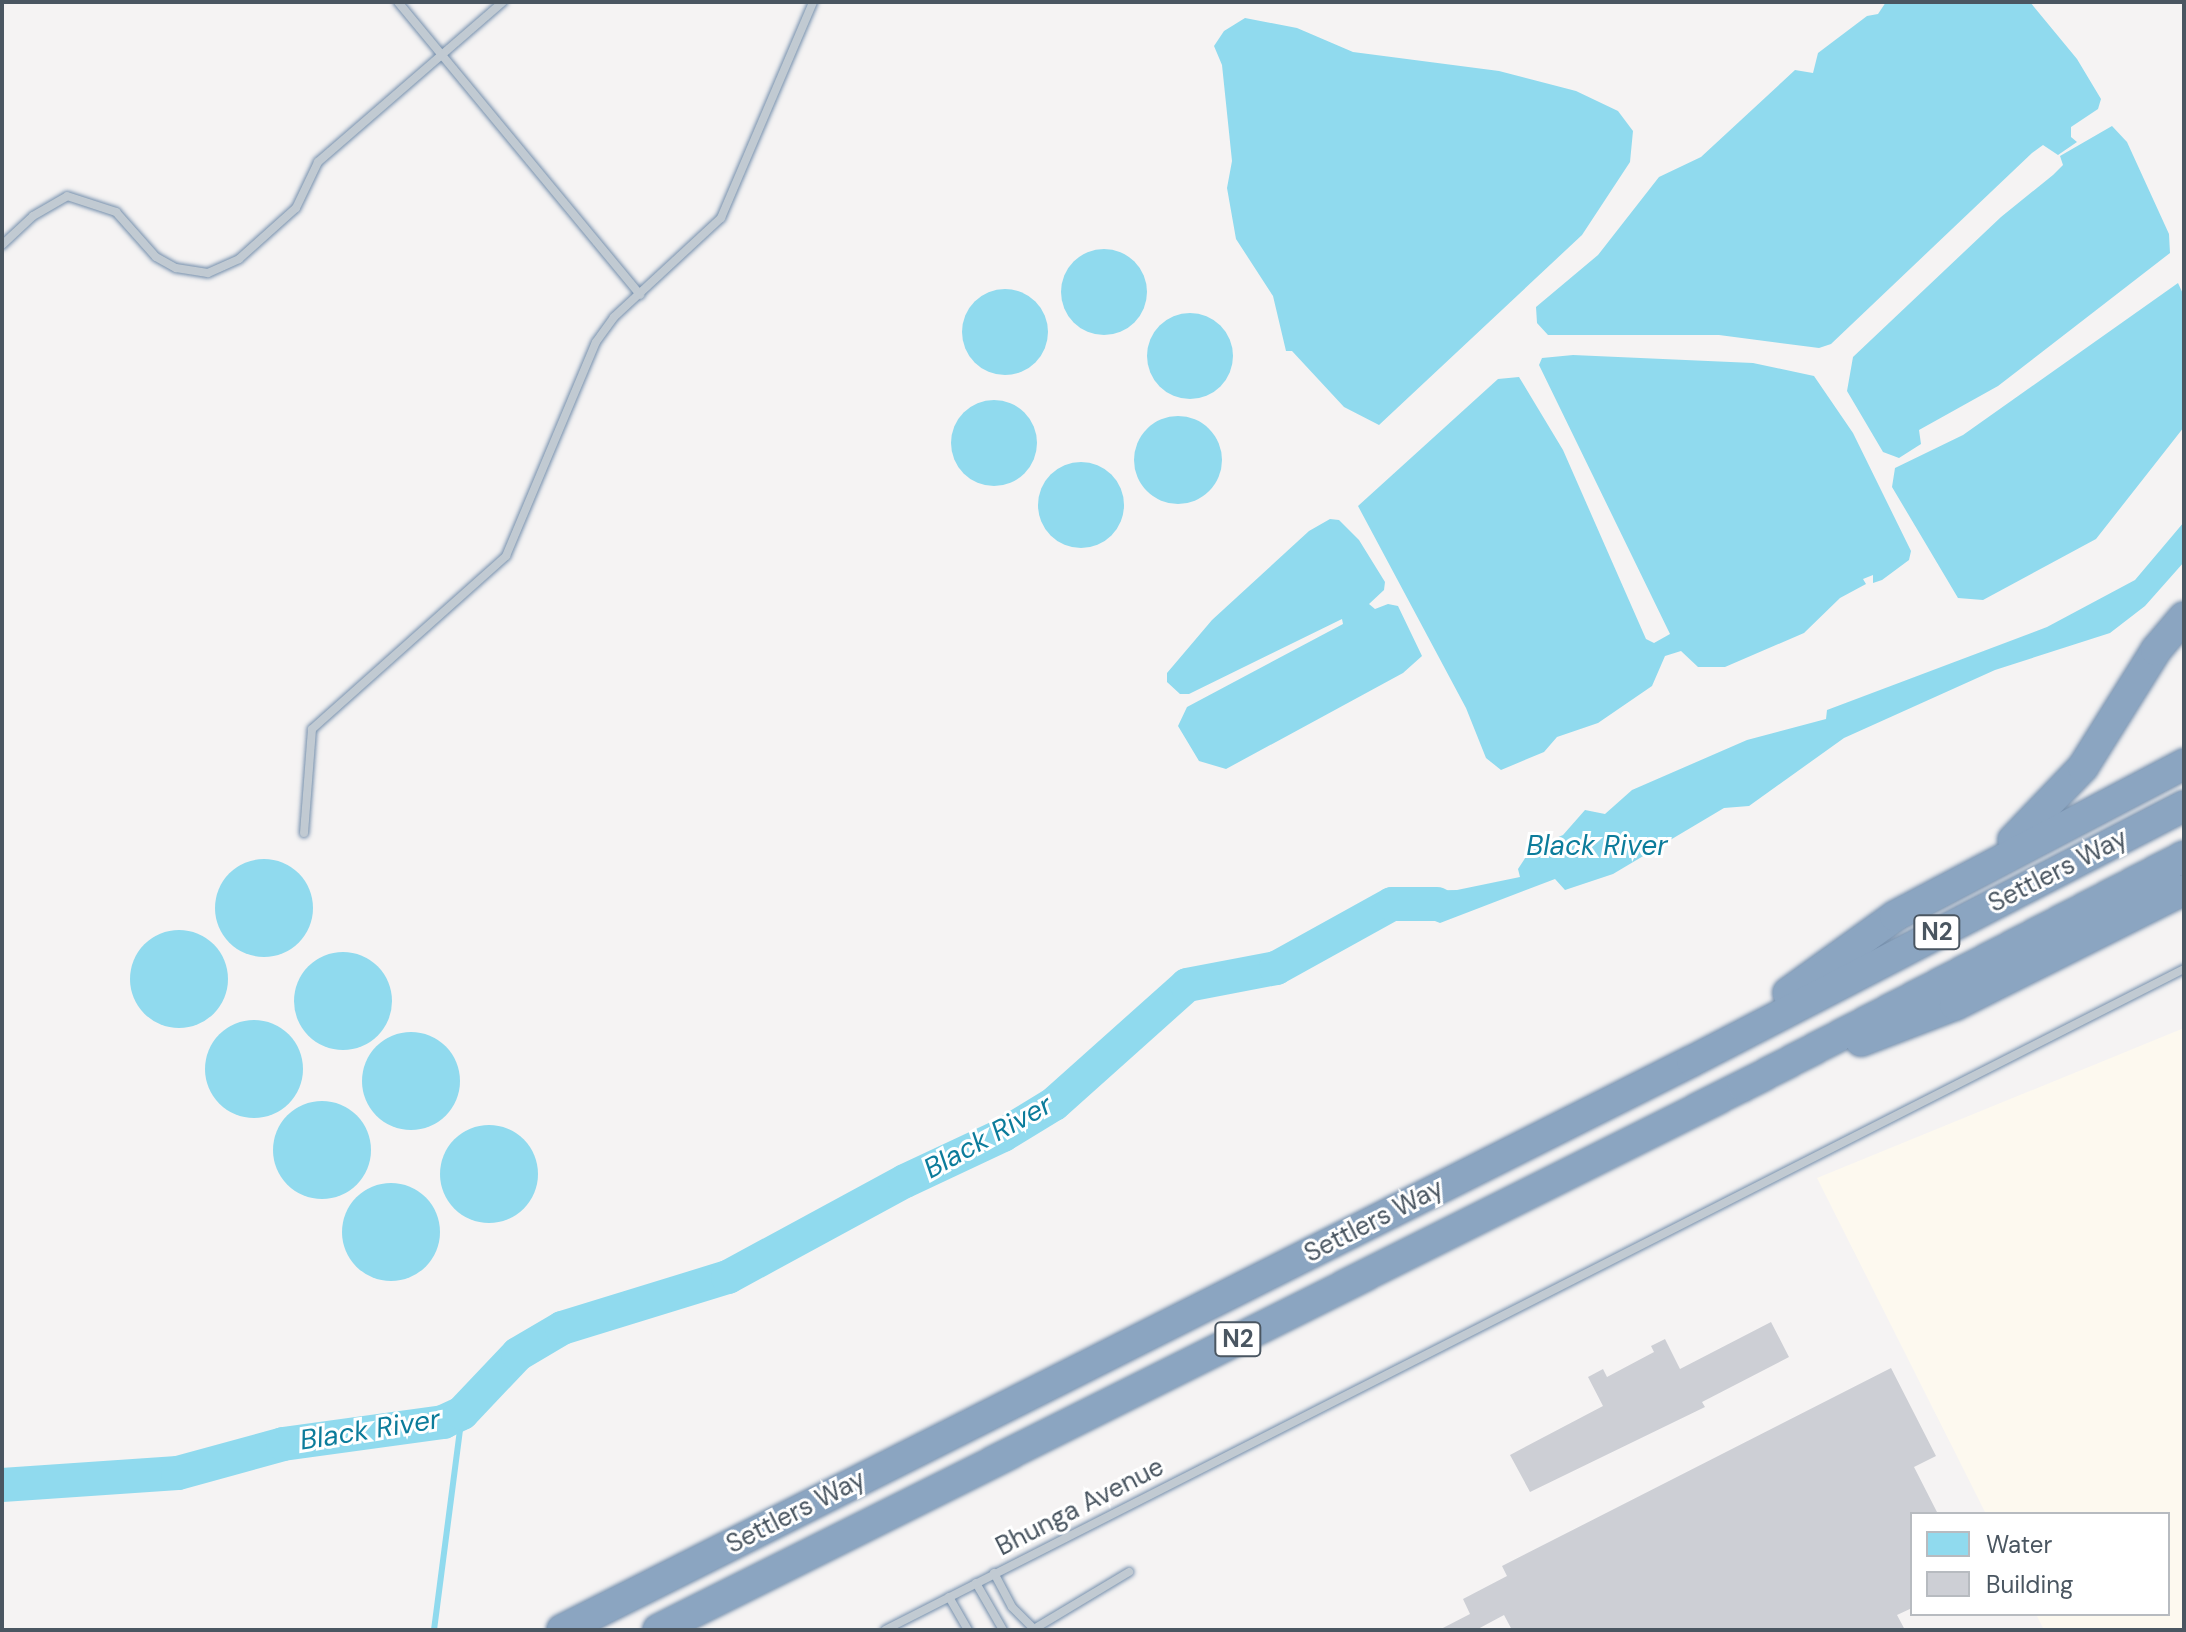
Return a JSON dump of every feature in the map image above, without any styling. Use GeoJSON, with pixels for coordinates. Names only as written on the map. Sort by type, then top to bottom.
{"type":"FeatureCollection","features":[{"type":"Feature","properties":{"kind":"highway"},"geometry":{"type":"LineString","coordinates":[[1967,875],[2051,805],[2184,617]]}},
{"type":"Feature","properties":{"kind":"highway"},"geometry":{"type":"LineString","coordinates":[[1692,1061],[1895,916],[1967,875],[2184,764]]}},
{"type":"Feature","properties":{"kind":"highway","name":"Settlers Way"},"geometry":{"type":"LineString","coordinates":[[562,1630],[1692,1061],[2184,806]]}},
{"type":"Feature","properties":{"kind":"highway","name":"Settlers Way"},"geometry":{"type":"LineString","coordinates":[[658,1630],[1743,1086],[2184,856]]}},
{"type":"Feature","properties":{"kind":"highway"},"geometry":{"type":"LineString","coordinates":[[1743,1086],[1955,1005],[2184,890]]}},
{"type":"Feature","properties":{"kind":"highway"},"geometry":{"type":"LineString","coordinates":[[2105,929],[2184,908]]}},
{"type":"Feature","properties":{"kind":"lane"},"geometry":{"type":"LineString","coordinates":[[398,2],[640,295]]}},
{"type":"Feature","properties":{"kind":"lane"},"geometry":{"type":"LineString","coordinates":[[2,245],[33,216],[67,196],[116,212],[156,257],[176,268],[208,273],[239,259],[296,208],[318,162],[503,2]]}},
{"type":"Feature","properties":{"kind":"lane"},"geometry":{"type":"LineString","coordinates":[[304,833],[310,742],[319,718],[506,556],[596,342],[721,218],[813,2]]}},
{"type":"Feature","properties":{"kind":"lane","name":"Bhunga Avenue"},"geometry":{"type":"LineString","coordinates":[[885,1630],[2184,969]]}},
{"type":"Feature","properties":{"kind":"lane"},"geometry":{"type":"LineString","coordinates":[[994,1573],[1012,1607],[1035,1629],[1129,1572]]}},
{"type":"Feature","properties":{"kind":"lane"},"geometry":{"type":"LineString","coordinates":[[976,1583],[1003,1630]]}},
{"type":"Feature","properties":{"kind":"lane"},"geometry":{"type":"LineString","coordinates":[[949,1597],[968,1630]]}},
{"type":"Feature","properties":{"kind":"shaded area"},"geometry":{"type":"Polygon","coordinates":[[[2184,1028],[2184,1630],[2044,1630],[2037,1616],[2170,1616],[2170,1512],[1985,1512],[1817,1178],[2184,1028]]]}},
{"type":"Feature","properties":{"kind":"water"},"geometry":{"type":"Polygon","coordinates":[[[1886,2],[2030,2],[2077,59],[2101,99],[2098,109],[2071,127],[2071,137],[2077,142],[2058,155],[2043,145],[2032,153],[1831,344],[1819,348],[1719,335],[1548,335],[1537,323],[1536,307],[1598,255],[1659,177],[1701,157],[1795,70],[1813,73],[1818,53],[1867,16],[1878,14],[1886,2]]]}},
{"type":"Feature","properties":{"kind":"water"},"geometry":{"type":"Polygon","coordinates":[[[1245,18],[1297,28],[1353,52],[1499,71],[1576,91],[1618,111],[1633,131],[1630,162],[1582,235],[1379,425],[1344,407],[1292,351],[1286,351],[1273,296],[1236,239],[1227,188],[1232,161],[1222,65],[1214,46],[1224,31],[1245,18]]]}},
{"type":"Feature","properties":{"kind":"water"},"geometry":{"type":"Polygon","coordinates":[[[2112,126],[2127,142],[2169,234],[2170,253],[1998,386],[1919,430],[1921,444],[1899,458],[1883,452],[1847,391],[1853,357],[2001,217],[2053,175],[2063,165],[2060,156],[2112,126]]]}},
{"type":"Feature","properties":{"kind":"water"},"geometry":{"type":"Polygon","coordinates":[[[1104,249],[1128,256],[1140,268],[1147,292],[1140,316],[1128,328],[1104,335],[1080,328],[1068,316],[1061,292],[1068,268],[1080,256],[1104,249]]]}},
{"type":"Feature","properties":{"kind":"water"},"geometry":{"type":"Polygon","coordinates":[[[2178,283],[2184,296],[2184,427],[2096,539],[1983,600],[1958,598],[1892,487],[1895,468],[1963,435],[2178,283]]]}},
{"type":"Feature","properties":{"kind":"water"},"geometry":{"type":"Polygon","coordinates":[[[1005,289],[1029,296],[1041,308],[1048,332],[1041,356],[1029,368],[1005,375],[981,368],[969,356],[962,332],[969,308],[981,296],[1005,289]]]}},
{"type":"Feature","properties":{"kind":"water"},"geometry":{"type":"Polygon","coordinates":[[[1190,313],[1207,316],[1226,332],[1233,356],[1230,373],[1214,392],[1190,399],[1173,396],[1154,380],[1147,356],[1150,339],[1166,320],[1190,313]]]}},
{"type":"Feature","properties":{"kind":"water"},"geometry":{"type":"Polygon","coordinates":[[[1573,355],[1753,363],[1814,376],[1853,433],[1911,551],[1909,560],[1882,580],[1873,583],[1873,575],[1863,579],[1866,584],[1840,598],[1804,633],[1725,667],[1698,667],[1681,651],[1665,656],[1652,686],[1598,723],[1557,737],[1544,752],[1501,770],[1486,758],[1466,708],[1358,506],[1498,379],[1519,377],[1563,450],[1646,639],[1654,643],[1670,634],[1539,365],[1542,358],[1573,355]]]}},
{"type":"Feature","properties":{"kind":"water"},"geometry":{"type":"Polygon","coordinates":[[[994,400],[1018,407],[1030,419],[1037,443],[1030,467],[1018,479],[994,486],[970,479],[958,467],[951,443],[958,419],[970,407],[994,400]]]}},
{"type":"Feature","properties":{"kind":"water"},"geometry":{"type":"Polygon","coordinates":[[[1178,416],[1195,420],[1209,429],[1218,443],[1222,460],[1218,477],[1209,491],[1195,500],[1178,504],[1161,500],[1147,491],[1138,477],[1134,460],[1138,443],[1147,429],[1161,420],[1178,416]]]}},
{"type":"Feature","properties":{"kind":"water"},"geometry":{"type":"Polygon","coordinates":[[[1081,462],[1098,465],[1112,474],[1121,488],[1124,505],[1121,522],[1112,536],[1098,545],[1081,548],[1064,545],[1050,536],[1041,522],[1038,505],[1041,488],[1050,474],[1064,465],[1081,462]]]}},
{"type":"Feature","properties":{"kind":"water"},"geometry":{"type":"Polygon","coordinates":[[[1330,519],[1339,520],[1359,540],[1385,582],[1384,590],[1369,604],[1375,609],[1388,604],[1398,606],[1422,656],[1403,673],[1226,769],[1199,761],[1178,726],[1187,707],[1343,624],[1342,619],[1189,694],[1180,694],[1167,682],[1167,673],[1212,620],[1309,531],[1330,519]]]}},
{"type":"Feature","properties":{"kind":"water","name":"Black River"},"geometry":{"type":"Polygon","coordinates":[[[2184,522],[2184,562],[2145,606],[2110,633],[1995,670],[1844,738],[1749,806],[1724,808],[1613,874],[1565,890],[1555,879],[1440,923],[1392,904],[1399,891],[1457,890],[1520,877],[1518,869],[1531,849],[1563,835],[1585,810],[1605,814],[1632,790],[1747,740],[1826,719],[1827,710],[2047,627],[2135,580],[2184,522]]]}},
{"type":"Feature","properties":{"kind":"water"},"geometry":{"type":"Polygon","coordinates":[[[264,859],[283,863],[298,874],[309,889],[313,908],[309,927],[298,942],[283,953],[264,957],[245,953],[230,942],[219,927],[215,908],[219,889],[230,874],[245,863],[264,859]]]}},
{"type":"Feature","properties":{"kind":"water"},"geometry":{"type":"Polygon","coordinates":[[[179,930],[198,934],[213,945],[224,960],[228,979],[224,998],[213,1013],[198,1024],[179,1028],[160,1024],[145,1013],[134,998],[130,979],[134,960],[145,945],[160,934],[179,930]]]}},
{"type":"Feature","properties":{"kind":"water"},"geometry":{"type":"Polygon","coordinates":[[[343,952],[362,956],[377,967],[388,982],[392,1001],[388,1020],[377,1035],[362,1046],[343,1050],[324,1046],[309,1035],[298,1020],[294,1001],[298,982],[309,967],[324,956],[343,952]]]}},
{"type":"Feature","properties":{"kind":"water"},"geometry":{"type":"Polygon","coordinates":[[[254,1020],[273,1024],[288,1035],[299,1050],[303,1069],[299,1088],[288,1103],[273,1114],[254,1118],[235,1114],[220,1103],[209,1088],[205,1069],[209,1050],[220,1035],[235,1024],[254,1020]]]}},
{"type":"Feature","properties":{"kind":"water"},"geometry":{"type":"Polygon","coordinates":[[[411,1032],[430,1036],[445,1047],[456,1062],[460,1081],[456,1100],[445,1115],[430,1126],[411,1130],[392,1126],[377,1115],[366,1100],[362,1081],[366,1062],[377,1047],[392,1036],[411,1032]]]}},
{"type":"Feature","properties":{"kind":"water"},"geometry":{"type":"Polygon","coordinates":[[[322,1101],[341,1105],[356,1116],[367,1131],[371,1150],[367,1169],[356,1184],[341,1195],[322,1199],[303,1195],[288,1184],[277,1169],[273,1150],[277,1131],[288,1116],[303,1105],[322,1101]]]}},
{"type":"Feature","properties":{"kind":"water"},"geometry":{"type":"Polygon","coordinates":[[[489,1125],[508,1129],[523,1140],[534,1155],[538,1174],[534,1193],[523,1208],[508,1219],[489,1223],[470,1219],[455,1208],[444,1193],[440,1174],[444,1155],[455,1140],[470,1129],[489,1125]]]}},
{"type":"Feature","properties":{"kind":"water"},"geometry":{"type":"Polygon","coordinates":[[[391,1183],[410,1187],[425,1198],[436,1213],[440,1232],[436,1251],[425,1266],[410,1277],[391,1281],[372,1277],[357,1266],[346,1251],[342,1232],[346,1213],[357,1198],[372,1187],[391,1183]]]}},
{"type":"Feature","properties":{"kind":"building"},"geometry":{"type":"Polygon","coordinates":[[[1771,1322],[1789,1357],[1702,1402],[1705,1407],[1530,1492],[1510,1455],[1603,1406],[1588,1377],[1603,1369],[1607,1377],[1654,1352],[1651,1346],[1665,1339],[1680,1369],[1771,1322]]]}},
{"type":"Feature","properties":{"kind":"building"},"geometry":{"type":"Polygon","coordinates":[[[1891,1368],[1936,1456],[1914,1467],[1937,1512],[1910,1512],[1910,1609],[1897,1615],[1905,1630],[1512,1630],[1504,1615],[1476,1630],[1439,1630],[1470,1614],[1463,1599],[1507,1576],[1502,1566],[1891,1368]]]}},
{"type":"Feature","properties":{"kind":"waterway","name":"Black River"},"geometry":{"type":"LineString","coordinates":[[2,1485],[178,1473],[283,1444],[443,1422],[462,1413],[518,1354],[562,1328],[728,1277],[905,1181],[1003,1135],[1054,1104],[1187,985],[1276,968],[1392,904],[1437,904]]}},
{"type":"Feature","properties":{"kind":"waterway"},"geometry":{"type":"LineString","coordinates":[[434,1630],[462,1413]]}}]}
